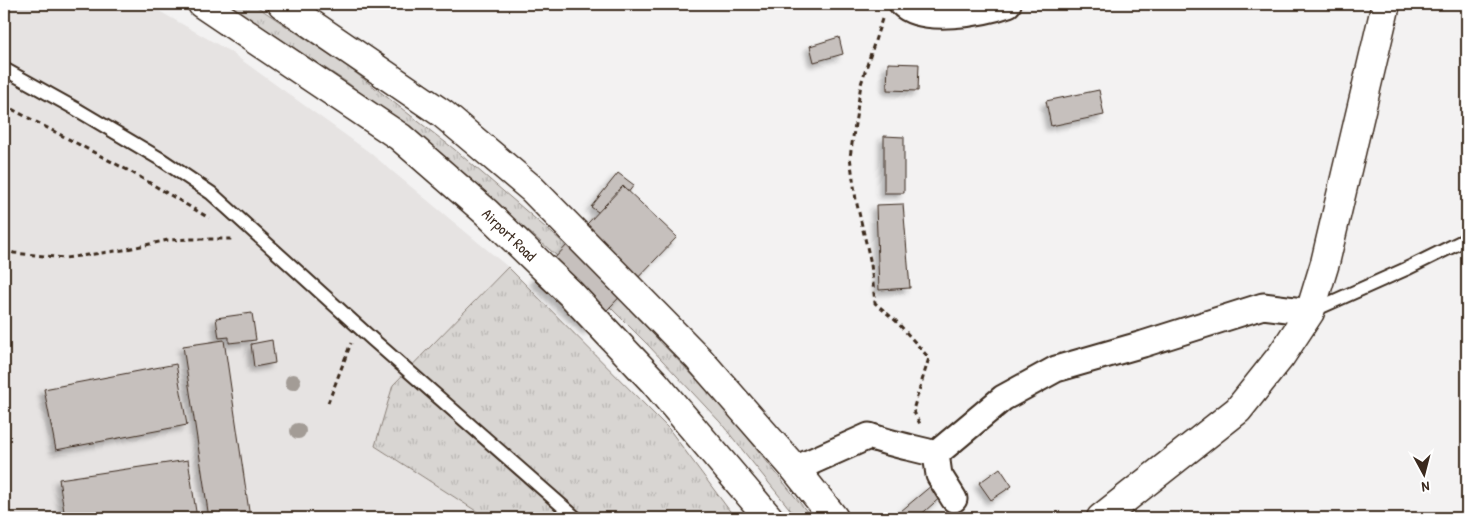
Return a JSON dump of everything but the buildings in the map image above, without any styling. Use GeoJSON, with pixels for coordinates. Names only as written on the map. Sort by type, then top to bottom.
{"type":"FeatureCollection","features":[{"type":"Feature","properties":{"kind":"main road","name":"Airport Road"},"geometry":{"type":"LineString","coordinates":[[202,4],[400,137],[486,212],[571,294],[654,382],[769,518]]}},
{"type":"Feature","properties":{"kind":"main road"},"geometry":{"type":"LineString","coordinates":[[282,4],[442,114],[532,188],[698,358],[795,469],[834,518]]}},
{"type":"Feature","properties":{"kind":"main road"},"geometry":{"type":"LineString","coordinates":[[1101,518],[1238,410],[1281,356],[1310,312],[1325,263],[1386,4]]}},
{"type":"Feature","properties":{"kind":"street"},"geometry":{"type":"LineString","coordinates":[[893,8],[938,16],[990,10],[1008,4]]}},
{"type":"Feature","properties":{"kind":"street"},"geometry":{"type":"LineString","coordinates":[[936,454],[1003,398],[1056,369],[1144,344],[1263,306],[1310,312]]}},
{"type":"Feature","properties":{"kind":"street"},"geometry":{"type":"LineString","coordinates":[[795,469],[868,436],[936,454]]}},
{"type":"Feature","properties":{"kind":"street"},"geometry":{"type":"LineString","coordinates":[[936,454],[939,475],[954,499]]}},
{"type":"Feature","properties":{"kind":"lane"},"geometry":{"type":"LineString","coordinates":[[4,69],[102,124],[162,160],[211,193],[372,339],[576,518]]}},
{"type":"Feature","properties":{"kind":"lane"},"geometry":{"type":"LineString","coordinates":[[1310,312],[1467,239]]}},
{"type":"Feature","properties":{"kind":"path"},"geometry":{"type":"LineString","coordinates":[[893,8],[861,84],[850,157],[856,200],[871,264],[875,303],[896,320],[929,358],[913,410],[936,454]]}},
{"type":"Feature","properties":{"kind":"path"},"geometry":{"type":"LineString","coordinates":[[4,105],[133,173],[210,219]]}},
{"type":"Feature","properties":{"kind":"path"},"geometry":{"type":"LineString","coordinates":[[4,249],[14,253],[65,258],[123,250],[168,240],[236,239]]}},
{"type":"Feature","properties":{"kind":"path"},"geometry":{"type":"LineString","coordinates":[[328,403],[353,337]]}},
{"type":"Feature","properties":{"kind":"shaded area"},"geometry":{"type":"Polygon","coordinates":[[[4,4],[147,4],[229,51],[369,152],[508,267],[393,385],[376,446],[487,518],[4,518],[4,4]]]}},
{"type":"Feature","properties":{"kind":"green space"},"geometry":{"type":"Polygon","coordinates":[[[227,4],[253,4],[348,67],[454,149],[574,252],[724,408],[812,518],[797,518],[720,422],[648,345],[571,268],[449,163],[348,83],[227,4]]]}},
{"type":"Feature","properties":{"kind":"green space"},"geometry":{"type":"Polygon","coordinates":[[[508,267],[669,429],[735,518],[487,518],[375,446],[393,385],[508,267]]]}}]}
